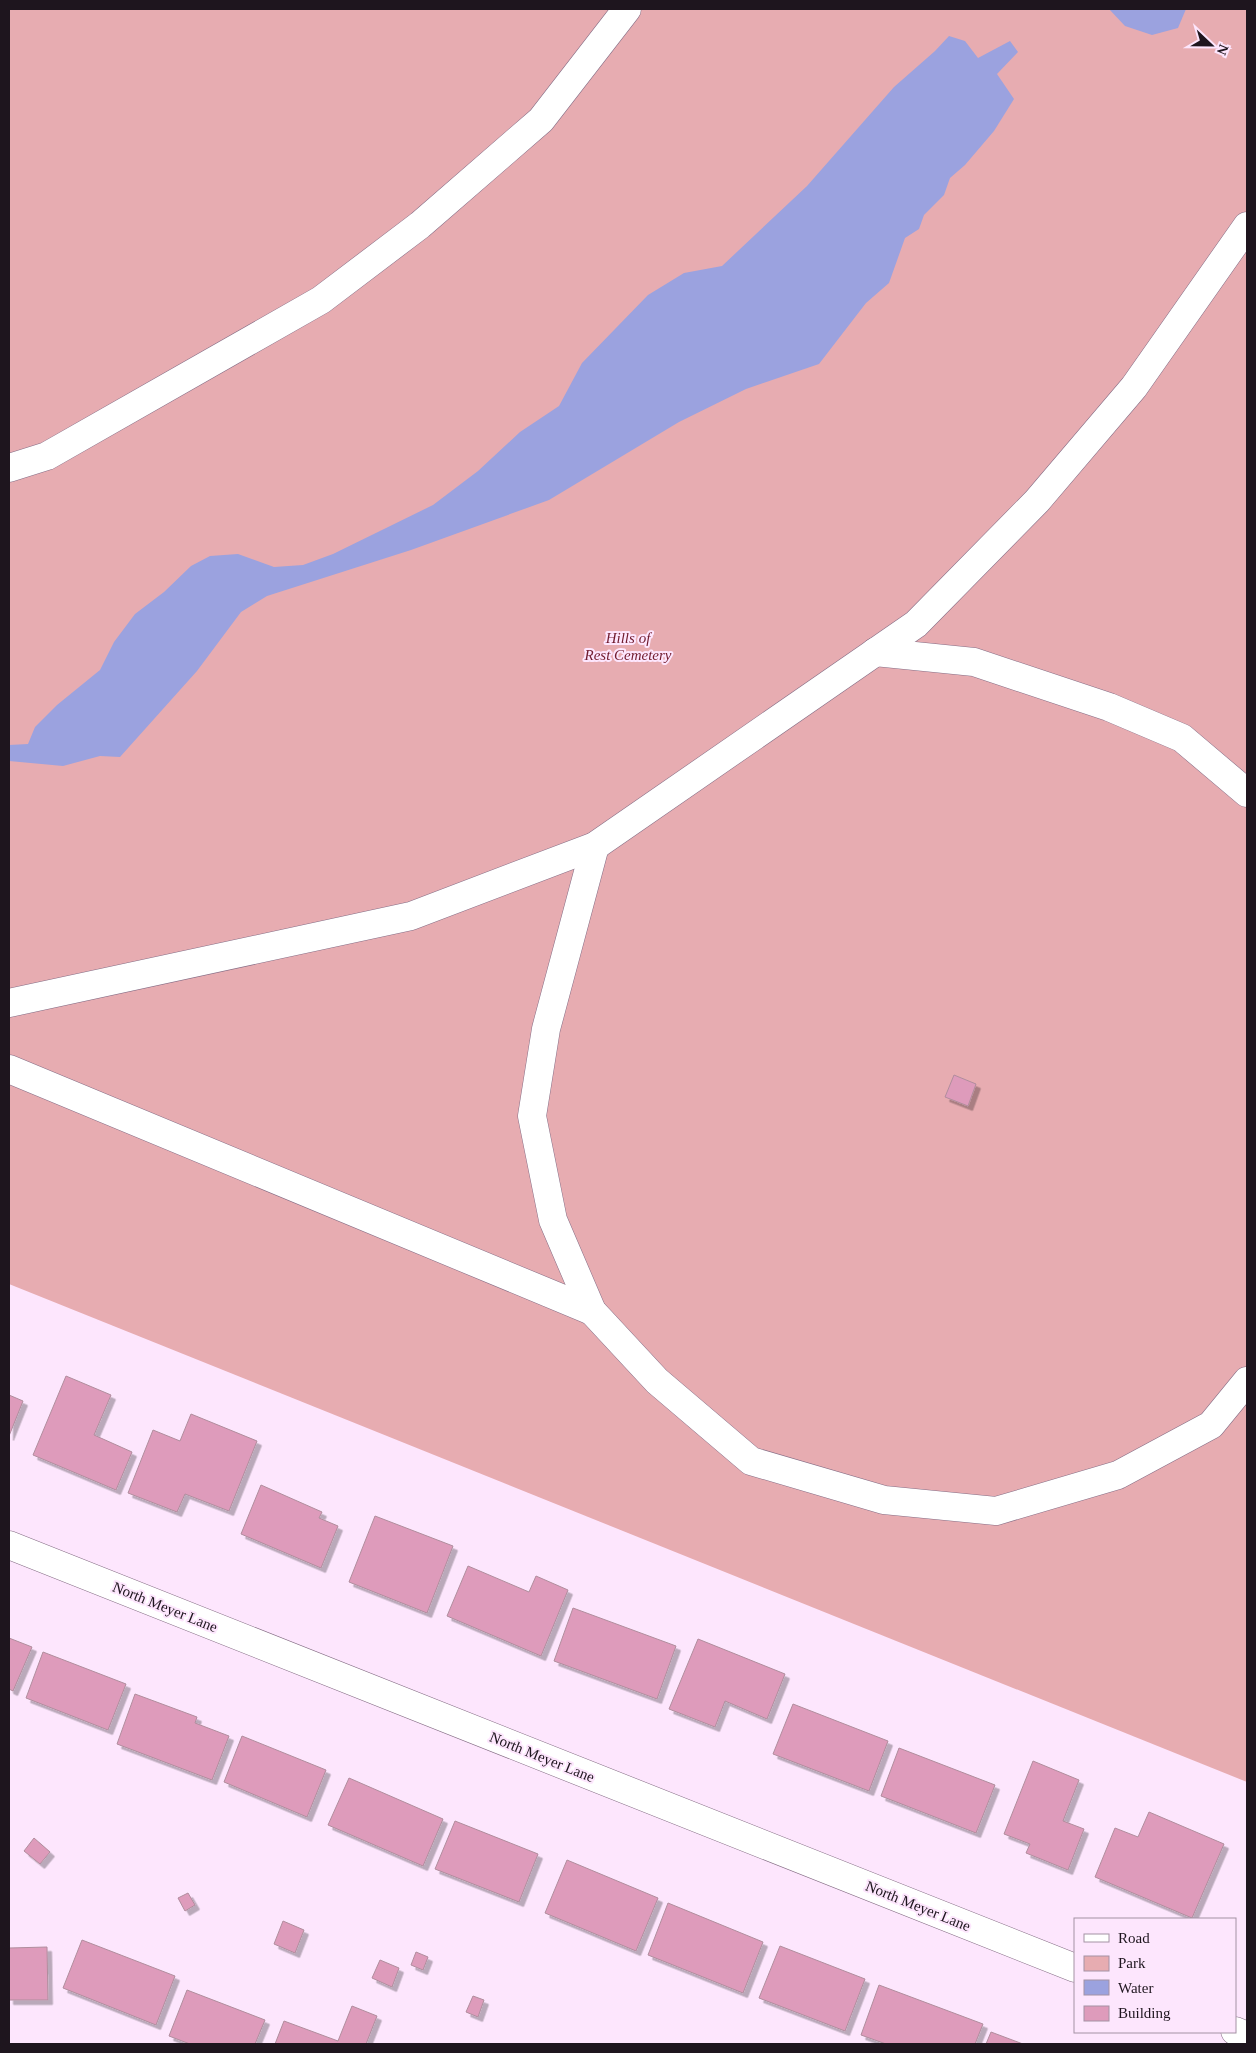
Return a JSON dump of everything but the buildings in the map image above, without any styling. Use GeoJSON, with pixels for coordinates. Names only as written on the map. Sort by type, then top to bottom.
{"type":"FeatureCollection","features":[{"type":"Feature","properties":{"kind":"street"},"geometry":{"type":"LineString","coordinates":[[9,468],[47,456],[321,300],[420,225],[540,120],[627,9]]}},
{"type":"Feature","properties":{"kind":"street"},"geometry":{"type":"LineString","coordinates":[[9,1004],[411,916],[596,846],[916,624],[1036,501],[1134,387],[1247,226]]}},
{"type":"Feature","properties":{"kind":"street"},"geometry":{"type":"LineString","coordinates":[[875,652],[974,662],[1109,706],[1182,738],[1247,793]]}},
{"type":"Feature","properties":{"kind":"street"},"geometry":{"type":"LineString","coordinates":[[596,846],[546,1029],[532,1116],[553,1220],[592,1311],[657,1381],[751,1461],[884,1500],[996,1511],[1118,1475],[1211,1424],[1247,1382]]}},
{"type":"Feature","properties":{"kind":"street"},"geometry":{"type":"LineString","coordinates":[[9,1069],[592,1311]]}},
{"type":"Feature","properties":{"kind":"street","name":"North Meyer Lane"},"geometry":{"type":"LineString","coordinates":[[9,1545],[1074,1968]]}},
{"type":"Feature","properties":{"kind":"green space","name":"Hills of Rest Cemetery"},"geometry":{"type":"Polygon","coordinates":[[[9,9],[1247,9],[1247,1782],[9,1284],[9,9]]]}},
{"type":"Feature","properties":{"kind":"water"},"geometry":{"type":"Polygon","coordinates":[[[1109,9],[1186,9],[1178,28],[1152,35],[1125,26],[1109,9]]]}},
{"type":"Feature","properties":{"kind":"water"},"geometry":{"type":"Polygon","coordinates":[[[949,36],[965,41],[978,58],[1010,41],[1018,52],[997,74],[1014,99],[994,131],[965,165],[950,178],[944,195],[924,215],[919,229],[905,238],[889,283],[866,303],[819,364],[746,389],[679,422],[549,500],[411,550],[267,596],[241,612],[197,671],[120,757],[100,756],[63,766],[9,761],[9,745],[28,744],[35,727],[57,705],[100,670],[114,642],[135,614],[164,592],[191,566],[210,556],[238,554],[274,567],[303,565],[333,554],[433,505],[478,471],[520,432],[559,406],[582,363],[648,295],[684,273],[722,266],[807,186],[894,87],[949,36]]]}}]}
